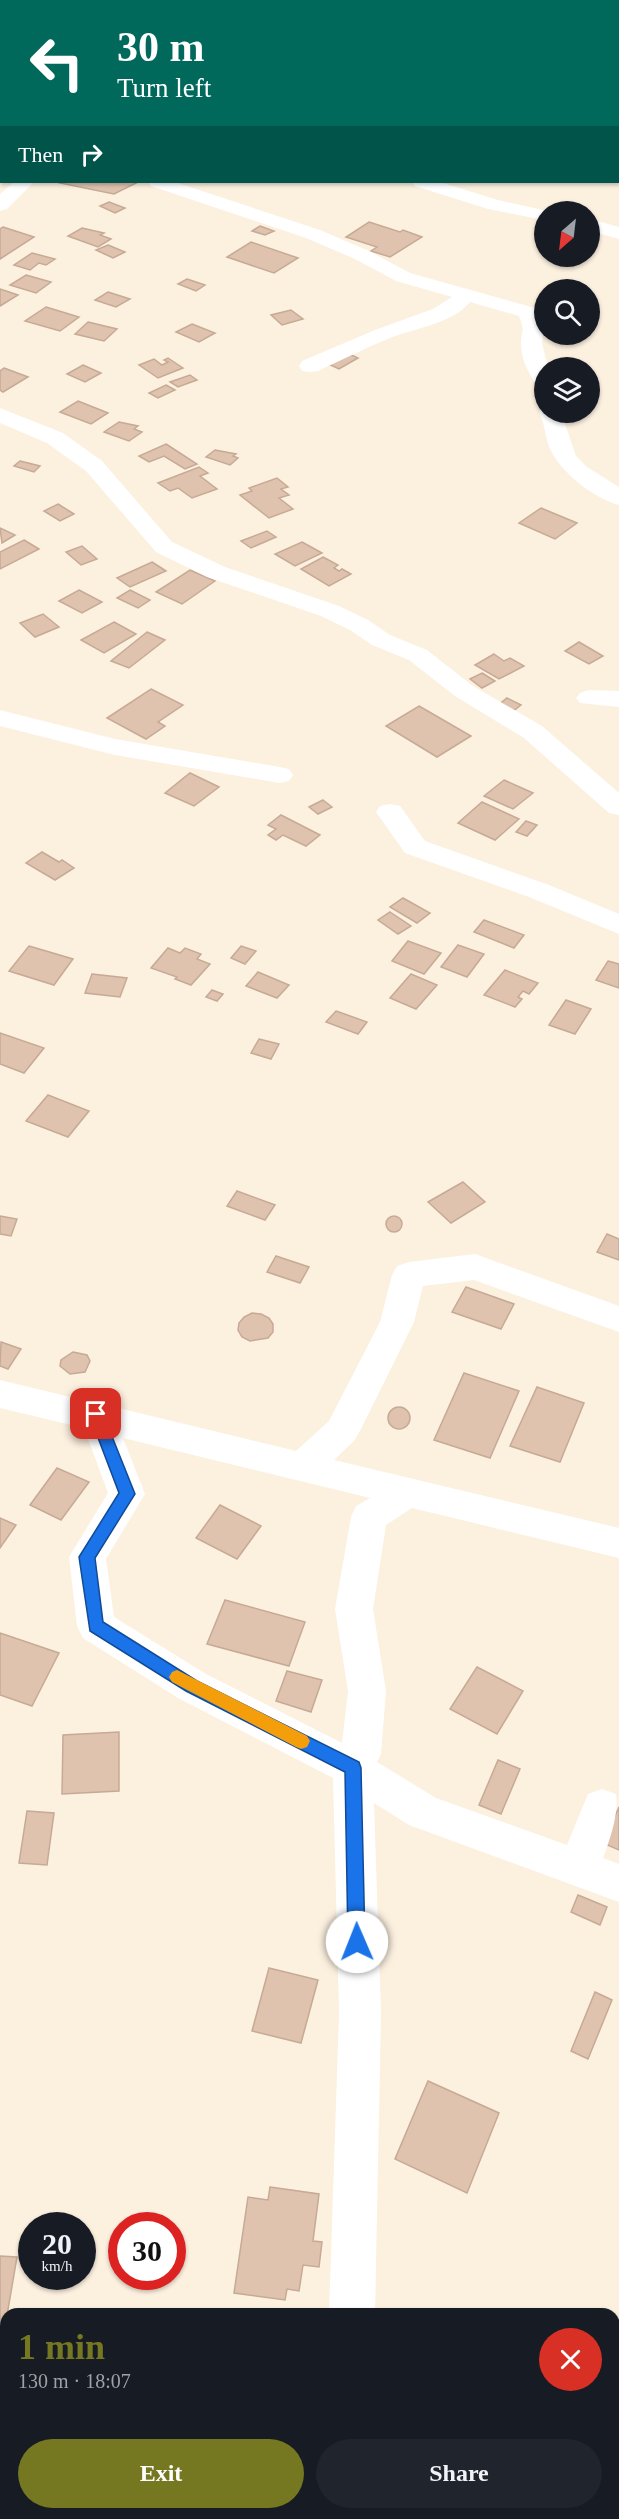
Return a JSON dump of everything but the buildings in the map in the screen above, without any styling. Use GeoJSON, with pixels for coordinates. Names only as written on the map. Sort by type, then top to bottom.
{"type":"FeatureCollection","features":[{"type":"Feature","properties":{"kind":"street"},"geometry":{"type":"LineString","coordinates":[[0,205],[23,183]]}},
{"type":"Feature","properties":{"kind":"street"},"geometry":{"type":"LineString","coordinates":[[161,183],[313,234],[362,255],[404,277],[528,312],[535,330],[531,343],[534,357]]}},
{"type":"Feature","properties":{"kind":"street"},"geometry":{"type":"LineString","coordinates":[[425,183],[495,205],[534,212]]}},
{"type":"Feature","properties":{"kind":"street"},"geometry":{"type":"LineString","coordinates":[[600,228],[619,233]]}},
{"type":"Feature","properties":{"kind":"street"},"geometry":{"type":"LineString","coordinates":[[310,366],[391,330],[429,318],[462,300],[465,294]]}},
{"type":"Feature","properties":{"kind":"street"},"geometry":{"type":"LineString","coordinates":[[510,307],[517,356],[534,382]]}},
{"type":"Feature","properties":{"kind":"street"},"geometry":{"type":"LineString","coordinates":[[0,415],[55,438],[94,466],[164,547],[216,572],[330,611],[359,625],[381,640],[418,655],[464,691],[533,732],[619,807]]}},
{"type":"Feature","properties":{"kind":"street"},"geometry":{"type":"LineString","coordinates":[[556,423],[562,451],[578,474],[619,498]]}},
{"type":"Feature","properties":{"kind":"street"},"geometry":{"type":"LineString","coordinates":[[589,698],[619,699]]}},
{"type":"Feature","properties":{"kind":"street"},"geometry":{"type":"LineString","coordinates":[[0,717],[115,747],[279,775]]}},
{"type":"Feature","properties":{"kind":"street"},"geometry":{"type":"LineString","coordinates":[[390,812],[415,848],[539,891],[619,925]]}},
{"type":"Feature","properties":{"kind":"street"},"geometry":{"type":"LineString","coordinates":[[303,1466],[342,1431],[397,1322],[409,1275],[475,1267],[619,1319]]}},
{"type":"Feature","properties":{"kind":"street"},"geometry":{"type":"LineString","coordinates":[[0,1394],[97,1415],[619,1543]]}},
{"type":"Feature","properties":{"kind":"street"},"geometry":{"type":"LineString","coordinates":[[97,1415],[127,1494],[87,1557],[96,1626],[192,1686],[353,1768],[423,1812],[619,1882]]}},
{"type":"Feature","properties":{"kind":"street"},"geometry":{"type":"LineString","coordinates":[[352,2308],[360,2013],[353,1768],[361,1754],[367,1691],[354,1609],[369,1517],[408,1492]]}},
{"type":"Feature","properties":{"kind":"street"},"geometry":{"type":"LineString","coordinates":[[579,1868],[602,1807]]}},
{"type":"Feature","properties":{"kind":"slow traffic"},"geometry":{"type":"LineString","coordinates":[[177,1677],[301,1741]]}},
{"type":"Feature","properties":{"kind":"route"},"geometry":{"type":"LineString","coordinates":[[96,1414],[127,1494],[87,1557],[96,1626],[192,1686],[353,1768],[357,1942]]}}]}
